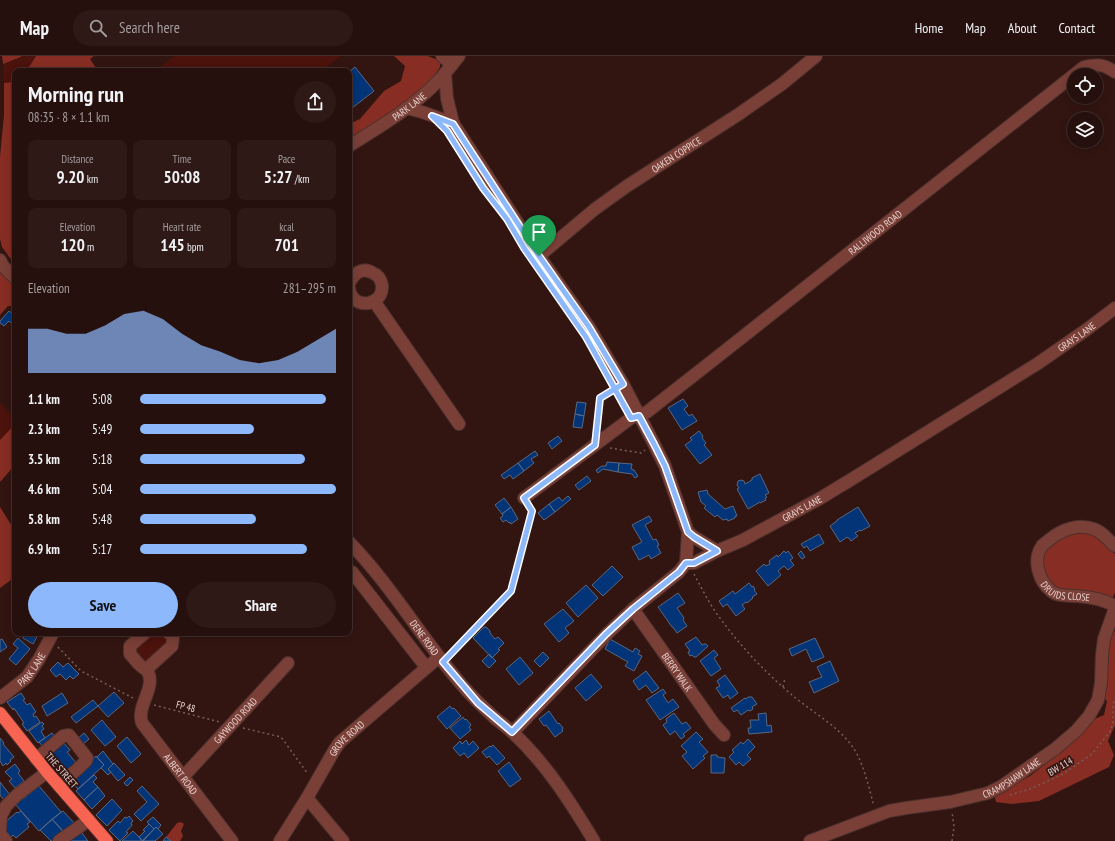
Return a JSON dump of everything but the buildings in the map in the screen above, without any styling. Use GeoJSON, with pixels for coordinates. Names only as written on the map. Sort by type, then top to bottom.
{"type":"FeatureCollection","features":[{"type":"Feature","properties":{"kind":"highway","name":"THE STREET"},"geometry":{"type":"LineString","coordinates":[[0,713],[36,759],[107,841]]}},
{"type":"Feature","properties":{"kind":"street"},"geometry":{"type":"LineString","coordinates":[[442,56],[452,65],[447,98],[453,124],[539,256],[589,327],[623,384],[665,466],[688,532],[686,563]]}},
{"type":"Feature","properties":{"kind":"street","name":"OAKEN COPPICE"},"geometry":{"type":"LineString","coordinates":[[539,256],[595,209],[627,186],[739,114],[782,84],[816,56]]}},
{"type":"Feature","properties":{"kind":"street","name":"RALLIWOOD ROAD"},"geometry":{"type":"LineString","coordinates":[[524,498],[631,418],[647,412],[722,354],[1084,67],[1094,56]]}},
{"type":"Feature","properties":{"kind":"street"},"geometry":{"type":"LineString","coordinates":[[1084,67],[1096,64],[1105,66],[1115,72]]}},
{"type":"Feature","properties":{"kind":"street","name":"PARK LANE"},"geometry":{"type":"LineString","coordinates":[[352,144],[388,121],[429,90],[452,65]]}},
{"type":"Feature","properties":{"kind":"street"},"geometry":{"type":"LineString","coordinates":[[406,108],[422,112],[453,124]]}},
{"type":"Feature","properties":{"kind":"street"},"geometry":{"type":"LineString","coordinates":[[0,260],[3,266],[12,275]]}},
{"type":"Feature","properties":{"kind":"street"},"geometry":{"type":"LineString","coordinates":[[352,278],[357,272],[364,270],[371,271],[378,275],[382,289],[379,296],[374,301],[367,304],[360,303],[352,297]]}},
{"type":"Feature","properties":{"kind":"street"},"geometry":{"type":"LineString","coordinates":[[374,301],[459,424]]}},
{"type":"Feature","properties":{"kind":"street","name":"GRAYS LANE"},"geometry":{"type":"LineString","coordinates":[[512,732],[606,634],[633,609],[679,572],[686,563],[694,563],[743,540],[859,475],[1037,364],[1115,308]]}},
{"type":"Feature","properties":{"kind":"street","name":"DRUIDS CLOSE"},"geometry":{"type":"LineString","coordinates":[[1115,546],[1096,530],[1084,527],[1074,527],[1061,531],[1042,546],[1038,554],[1038,563],[1039,574],[1044,583],[1052,592],[1061,596],[1096,598],[1109,602],[1115,607]]}},
{"type":"Feature","properties":{"kind":"street"},"geometry":{"type":"LineString","coordinates":[[688,532],[717,551]]}},
{"type":"Feature","properties":{"kind":"street","name":"DENE ROAD"},"geometry":{"type":"LineString","coordinates":[[352,545],[381,579],[441,659],[478,703],[512,732],[536,756],[572,804],[594,841]]}},
{"type":"Feature","properties":{"kind":"street","name":"DENE ROAD"},"geometry":{"type":"LineString","coordinates":[[352,572],[426,667]]}},
{"type":"Feature","properties":{"kind":"street","name":"CRAMPSHAW LANE"},"geometry":{"type":"LineString","coordinates":[[810,841],[889,811],[950,802],[988,793],[1002,786],[1055,749],[1076,731],[1089,716],[1098,700],[1101,683],[1104,639],[1115,607]]}},
{"type":"Feature","properties":{"kind":"street","name":"BERRY WALK"},"geometry":{"type":"LineString","coordinates":[[633,609],[714,724],[724,735]]}},
{"type":"Feature","properties":{"kind":"street","name":"PARK LANE"},"geometry":{"type":"LineString","coordinates":[[0,698],[26,677],[39,659],[51,636]]}},
{"type":"Feature","properties":{"kind":"street"},"geometry":{"type":"LineString","coordinates":[[142,636],[130,646],[130,654],[147,671],[150,666],[172,646],[172,636]]}},
{"type":"Feature","properties":{"kind":"street","name":"GROVE ROAD"},"geometry":{"type":"LineString","coordinates":[[280,841],[307,798],[334,749],[340,742],[426,667],[441,659]]}},
{"type":"Feature","properties":{"kind":"street","name":"GAYWOOD ROAD"},"geometry":{"type":"LineString","coordinates":[[183,777],[288,663]]}},
{"type":"Feature","properties":{"kind":"street","name":"ALBERT ROAD"},"geometry":{"type":"LineString","coordinates":[[147,671],[149,685],[141,714],[142,724],[232,841]]}},
{"type":"Feature","properties":{"kind":"street"},"geometry":{"type":"LineString","coordinates":[[36,759],[63,736],[70,735],[87,758],[86,761],[59,786]]}},
{"type":"Feature","properties":{"kind":"street"},"geometry":{"type":"LineString","coordinates":[[6,841],[0,832],[1,816],[6,806],[17,795],[47,772]]}},
{"type":"Feature","properties":{"kind":"street"},"geometry":{"type":"LineString","coordinates":[[307,798],[343,841]]}},
{"type":"Feature","properties":{"kind":"street"},"geometry":{"type":"LineString","coordinates":[[59,841],[89,820]]}},
{"type":"Feature","properties":{"kind":"path"},"geometry":{"type":"LineString","coordinates":[[623,384],[600,398],[595,445],[641,453],[654,444]]}},
{"type":"Feature","properties":{"kind":"path"},"geometry":{"type":"LineString","coordinates":[[441,659],[511,591],[532,511],[524,498]]}},
{"type":"Feature","properties":{"kind":"path"},"geometry":{"type":"LineString","coordinates":[[686,563],[694,573],[719,617],[753,659],[783,687],[836,730],[854,749],[860,760],[877,816]]}},
{"type":"Feature","properties":{"kind":"path","name":"FP 48"},"geometry":{"type":"LineString","coordinates":[[51,636],[56,644],[81,671],[140,702],[280,737],[310,777],[316,782]]}},
{"type":"Feature","properties":{"kind":"path"},"geometry":{"type":"LineString","coordinates":[[783,687],[785,678]]}},
{"type":"Feature","properties":{"kind":"path","name":"BW 114"},"geometry":{"type":"LineString","coordinates":[[1005,796],[1030,789],[1063,774],[1092,754],[1109,733],[1113,724],[1113,704],[1115,698]]}},
{"type":"Feature","properties":{"kind":"path"},"geometry":{"type":"LineString","coordinates":[[950,802],[954,827],[952,841]]}},
{"type":"Feature","properties":{"kind":"shaded area"},"geometry":{"type":"Polygon","coordinates":[[[2,56],[21,56],[21,57],[3,64],[2,56]]]}},
{"type":"Feature","properties":{"kind":"shaded area"},"geometry":{"type":"Polygon","coordinates":[[[21,56],[36,56],[29,68],[12,68],[12,82],[4,83],[3,64],[21,58],[21,56]]]}},
{"type":"Feature","properties":{"kind":"shaded area"},"geometry":{"type":"Polygon","coordinates":[[[36,56],[94,56],[90,59],[96,68],[29,68],[36,56]]]}},
{"type":"Feature","properties":{"kind":"shaded area"},"geometry":{"type":"Polygon","coordinates":[[[175,56],[341,56],[327,67],[323,68],[158,68],[175,56]]]}},
{"type":"Feature","properties":{"kind":"shaded area"},"geometry":{"type":"Polygon","coordinates":[[[394,56],[428,56],[440,61],[440,67],[434,76],[408,102],[352,141],[352,123],[360,119],[384,91],[401,81],[405,66],[394,56]]]}},
{"type":"Feature","properties":{"kind":"shaded area"},"geometry":{"type":"Polygon","coordinates":[[[12,82],[12,261],[2,247],[0,239],[0,157],[4,115],[4,83],[12,82]]]}},
{"type":"Feature","properties":{"kind":"shaded area"},"geometry":{"type":"Polygon","coordinates":[[[0,271],[12,283],[12,306],[8,306],[0,315],[0,271]]]}},
{"type":"Feature","properties":{"kind":"shaded area"},"geometry":{"type":"Polygon","coordinates":[[[0,403],[12,415],[12,427],[0,440],[0,403]]]}},
{"type":"Feature","properties":{"kind":"shaded area"},"geometry":{"type":"Polygon","coordinates":[[[12,427],[12,468],[0,482],[0,440],[12,427]]]}},
{"type":"Feature","properties":{"kind":"shaded area"},"geometry":{"type":"Polygon","coordinates":[[[0,507],[12,526],[12,579],[0,588],[0,507]]]}},
{"type":"Feature","properties":{"kind":"shaded area"},"geometry":{"type":"Polygon","coordinates":[[[1092,532],[1115,554],[1115,593],[1112,599],[1056,590],[1044,577],[1043,550],[1060,534],[1092,532]]]}},
{"type":"Feature","properties":{"kind":"shaded area"},"geometry":{"type":"Polygon","coordinates":[[[1115,631],[1115,725],[1108,741],[1114,755],[1109,767],[1039,801],[1012,804],[996,802],[994,794],[1030,776],[1069,745],[1092,720],[1104,715],[1107,701],[1102,696],[1109,657],[1109,633],[1115,631]]]}},
{"type":"Feature","properties":{"kind":"shaded area"},"geometry":{"type":"Polygon","coordinates":[[[147,636],[169,637],[168,645],[147,665],[134,654],[134,648],[147,636]]]}},
{"type":"Feature","properties":{"kind":"shaded area"},"geometry":{"type":"Polygon","coordinates":[[[181,822],[184,824],[181,831],[183,836],[180,841],[171,841],[166,837],[177,823],[181,822]]]}},
{"type":"Feature","properties":{"kind":"route"},"geometry":{"type":"LineString","coordinates":[[539,256],[453,124],[432,116],[447,131],[483,188],[507,219],[524,248],[586,337],[615,389],[631,418],[639,416],[665,466],[688,532],[717,551],[694,563],[686,563],[679,572],[633,609],[606,634],[512,732],[478,703],[443,662],[511,591],[532,511],[524,498],[595,445],[600,398],[615,389],[623,384],[589,327],[539,256]]}}]}
